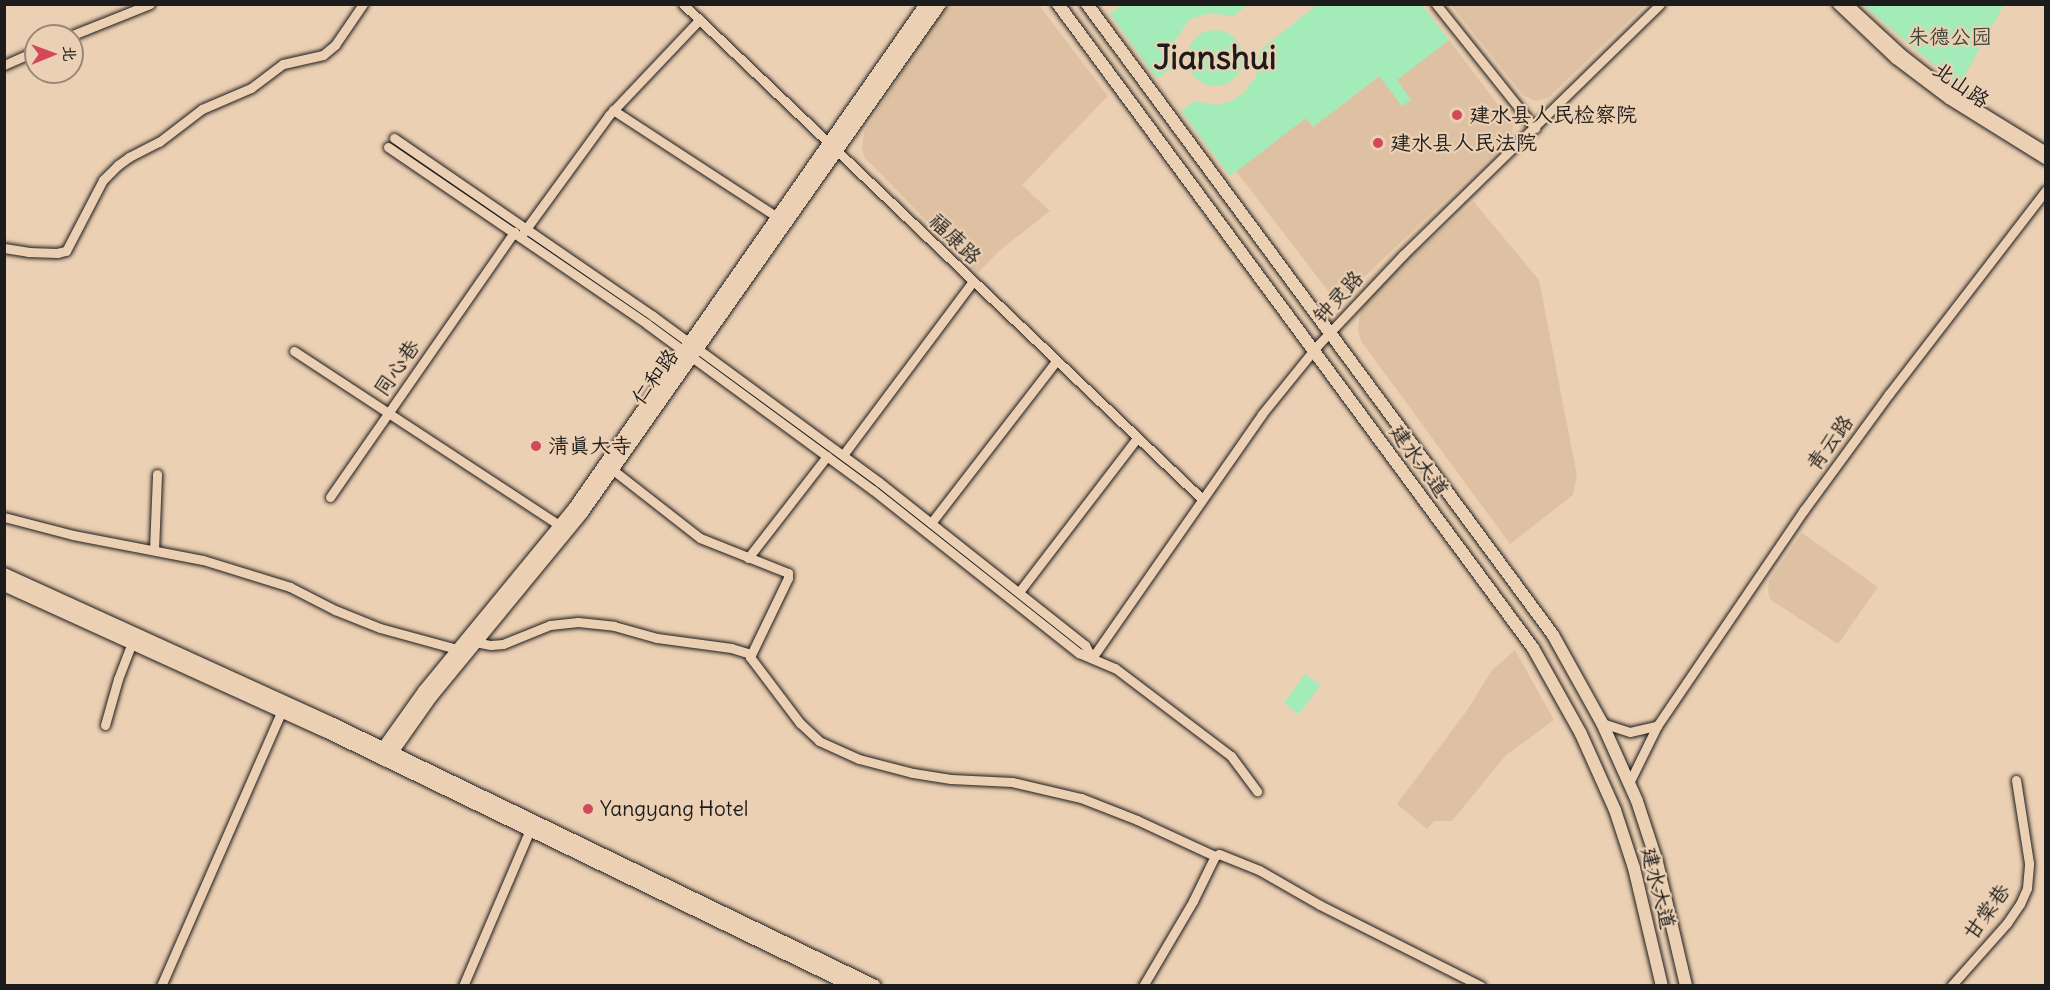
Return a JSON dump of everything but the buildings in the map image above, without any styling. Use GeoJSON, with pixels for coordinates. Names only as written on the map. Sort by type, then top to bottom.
{"type":"FeatureCollection","features":[{"type":"Feature","properties":{"kind":"main road","name":"仁和路"},"geometry":{"type":"LineString","coordinates":[[385,755],[424,691],[560,526],[692,350],[832,147],[926,4]]}},
{"type":"Feature","properties":{"kind":"main road","name":"仁和路"},"geometry":{"type":"LineString","coordinates":[[385,755],[475,642],[564,536],[613,470],[777,217],[940,4]]}},
{"type":"Feature","properties":{"kind":"main road","name":"建水大道"},"geometry":{"type":"LineString","coordinates":[[1058,4],[1533,648],[1596,765],[1621,829],[1634,868],[1662,986]]}},
{"type":"Feature","properties":{"kind":"main road","name":"建水大道"},"geometry":{"type":"LineString","coordinates":[[1088,4],[1553,635],[1602,723],[1629,783],[1657,862],[1686,986]]}},
{"type":"Feature","properties":{"kind":"main road"},"geometry":{"type":"LineString","coordinates":[[4,574],[875,986]]}},
{"type":"Feature","properties":{"kind":"main road"},"geometry":{"type":"LineString","coordinates":[[4,585],[132,643],[284,707]]}},
{"type":"Feature","properties":{"kind":"main road"},"geometry":{"type":"LineString","coordinates":[[385,755],[530,830],[852,986]]}},
{"type":"Feature","properties":{"kind":"street"},"geometry":{"type":"LineString","coordinates":[[84,30],[150,4]]}},
{"type":"Feature","properties":{"kind":"street"},"geometry":{"type":"LineString","coordinates":[[4,248],[28,252],[66,251],[104,180],[118,165],[129,156],[159,142],[202,109],[250,88],[283,64],[314,58],[327,52],[363,4]]}},
{"type":"Feature","properties":{"kind":"street","name":"福康路"},"geometry":{"type":"LineString","coordinates":[[683,4],[1203,499]]}},
{"type":"Feature","properties":{"kind":"street"},"geometry":{"type":"LineString","coordinates":[[1436,4],[1535,128]]}},
{"type":"Feature","properties":{"kind":"street","name":"钟灵路"},"geometry":{"type":"LineString","coordinates":[[1092,658],[1262,414],[1314,350],[1403,255],[1660,4]]}},
{"type":"Feature","properties":{"kind":"street","name":"北山路"},"geometry":{"type":"LineString","coordinates":[[1837,4],[1896,59],[1948,99],[2046,160]]}},
{"type":"Feature","properties":{"kind":"street","name":"北山路"},"geometry":{"type":"LineString","coordinates":[[1848,4],[1900,52],[1952,93],[2046,151]]}},
{"type":"Feature","properties":{"kind":"street","name":"同心巷"},"geometry":{"type":"LineString","coordinates":[[560,526],[388,414],[517,235],[526,228],[614,110],[699,20]]}},
{"type":"Feature","properties":{"kind":"street"},"geometry":{"type":"LineString","coordinates":[[4,65],[24,56]]}},
{"type":"Feature","properties":{"kind":"street"},"geometry":{"type":"LineString","coordinates":[[614,110],[777,217]]}},
{"type":"Feature","properties":{"kind":"street"},"geometry":{"type":"LineString","coordinates":[[394,138],[526,228],[692,350],[843,455],[1085,645],[1092,658]]}},
{"type":"Feature","properties":{"kind":"street"},"geometry":{"type":"LineString","coordinates":[[388,147],[692,350],[1079,653],[1115,668],[1207,737],[1231,756],[1257,791]]}},
{"type":"Feature","properties":{"kind":"street","name":"青云路"},"geometry":{"type":"LineString","coordinates":[[1629,783],[1657,726],[1839,461],[2046,190]]}},
{"type":"Feature","properties":{"kind":"street"},"geometry":{"type":"LineString","coordinates":[[843,455],[973,281]]}},
{"type":"Feature","properties":{"kind":"street"},"geometry":{"type":"LineString","coordinates":[[294,351],[388,414],[330,497]]}},
{"type":"Feature","properties":{"kind":"street"},"geometry":{"type":"LineString","coordinates":[[931,523],[1056,361]]}},
{"type":"Feature","properties":{"kind":"street"},"geometry":{"type":"LineString","coordinates":[[1019,592],[1137,438]]}},
{"type":"Feature","properties":{"kind":"street"},"geometry":{"type":"LineString","coordinates":[[748,558],[827,456]]}},
{"type":"Feature","properties":{"kind":"street"},"geometry":{"type":"LineString","coordinates":[[613,470],[700,538],[788,573],[789,576],[750,657],[810,734],[842,752],[913,773],[951,779],[1012,782],[1070,795],[1137,819],[1215,856],[1220,854],[1259,870],[1320,905],[1482,986]]}},
{"type":"Feature","properties":{"kind":"street"},"geometry":{"type":"LineString","coordinates":[[154,550],[157,474]]}},
{"type":"Feature","properties":{"kind":"street"},"geometry":{"type":"LineString","coordinates":[[4,517],[73,535],[203,560],[276,582],[364,622],[457,650]]}},
{"type":"Feature","properties":{"kind":"street"},"geometry":{"type":"LineString","coordinates":[[475,642],[491,645],[503,644],[550,625],[578,622],[614,627],[657,638],[732,648],[751,654]]}},
{"type":"Feature","properties":{"kind":"street"},"geometry":{"type":"LineString","coordinates":[[105,725],[118,679],[132,643]]}},
{"type":"Feature","properties":{"kind":"street"},"geometry":{"type":"LineString","coordinates":[[161,986],[284,707]]}},
{"type":"Feature","properties":{"kind":"street"},"geometry":{"type":"LineString","coordinates":[[1602,723],[1630,732],[1657,726]]}},
{"type":"Feature","properties":{"kind":"street","name":"甘棠巷"},"geometry":{"type":"LineString","coordinates":[[1951,986],[2007,923],[2027,888],[2030,863],[2016,780]]}},
{"type":"Feature","properties":{"kind":"street"},"geometry":{"type":"LineString","coordinates":[[463,986],[530,830]]}},
{"type":"Feature","properties":{"kind":"street"},"geometry":{"type":"LineString","coordinates":[[1143,986],[1193,901],[1215,856]]}},
{"type":"Feature","properties":{"kind":"shaded area"},"geometry":{"type":"Polygon","coordinates":[[[949,5],[1039,5],[1108,96],[1022,185],[1050,211],[999,251],[978,273],[865,158],[862,149],[864,132],[925,36],[949,5]]]}},
{"type":"Feature","properties":{"kind":"shaded area"},"geometry":{"type":"Polygon","coordinates":[[[1451,5],[1645,5],[1548,98],[1536,101],[1524,96],[1451,5]]]}},
{"type":"Feature","properties":{"kind":"shaded area"},"geometry":{"type":"Polygon","coordinates":[[[1449,40],[1513,124],[1512,137],[1343,297],[1332,296],[1236,171],[1306,118],[1313,127],[1380,76],[1403,106],[1396,80],[1449,40]]]}},
{"type":"Feature","properties":{"kind":"shaded area"},"geometry":{"type":"Polygon","coordinates":[[[1474,202],[1539,280],[1577,476],[1573,495],[1510,544],[1361,341],[1358,330],[1360,312],[1367,300],[1411,256],[1474,202]]]}},
{"type":"Feature","properties":{"kind":"shaded area"},"geometry":{"type":"Polygon","coordinates":[[[1802,533],[1878,587],[1838,644],[1771,600],[1768,592],[1769,581],[1802,533]]]}},
{"type":"Feature","properties":{"kind":"shaded area"},"geometry":{"type":"Polygon","coordinates":[[[1515,650],[1554,720],[1506,755],[1452,821],[1434,821],[1427,829],[1397,804],[1468,709],[1492,670],[1515,650]]]}},
{"type":"Feature","properties":{"kind":"green space"},"geometry":{"type":"Polygon","coordinates":[[[1122,4],[1248,5],[1233,16],[1210,13],[1190,19],[1174,42],[1172,68],[1157,79],[1110,14],[1122,4]]]}},
{"type":"Feature","properties":{"kind":"green space"},"geometry":{"type":"Polygon","coordinates":[[[1318,4],[1422,5],[1449,40],[1397,80],[1411,100],[1402,106],[1379,76],[1313,127],[1306,118],[1230,176],[1181,111],[1194,101],[1216,105],[1231,101],[1243,93],[1256,77],[1260,50],[1318,4]]]}},
{"type":"Feature","properties":{"kind":"green space","name":"朱德公园"},"geometry":{"type":"Polygon","coordinates":[[[1863,5],[2004,5],[1959,86],[1863,5]]]}},
{"type":"Feature","properties":{"kind":"green space"},"geometry":{"type":"Polygon","coordinates":[[[1215,30],[1230,35],[1238,43],[1243,58],[1238,73],[1230,81],[1215,86],[1200,81],[1192,73],[1187,58],[1192,43],[1200,35],[1215,30]]]}},
{"type":"Feature","properties":{"kind":"green space"},"geometry":{"type":"Polygon","coordinates":[[[1305,674],[1320,685],[1299,714],[1284,703],[1305,674]]]}},
{"type":"Feature","properties":{"kind":"place","name":"建水县人民检察院"},"geometry":{"type":"Point","coordinates":[1457,115]}},
{"type":"Feature","properties":{"kind":"place","name":"建水县人民法院"},"geometry":{"type":"Point","coordinates":[1378,143]}},
{"type":"Feature","properties":{"kind":"place","name":"清真大寺"},"geometry":{"type":"Point","coordinates":[536,446]}},
{"type":"Feature","properties":{"kind":"place","name":"Yangyang Hotel"},"geometry":{"type":"Point","coordinates":[588,809]}},
{"type":"Feature","properties":{"kind":"district","name":"Jianshui"},"geometry":{"type":"Point","coordinates":[1215,58]}}]}
